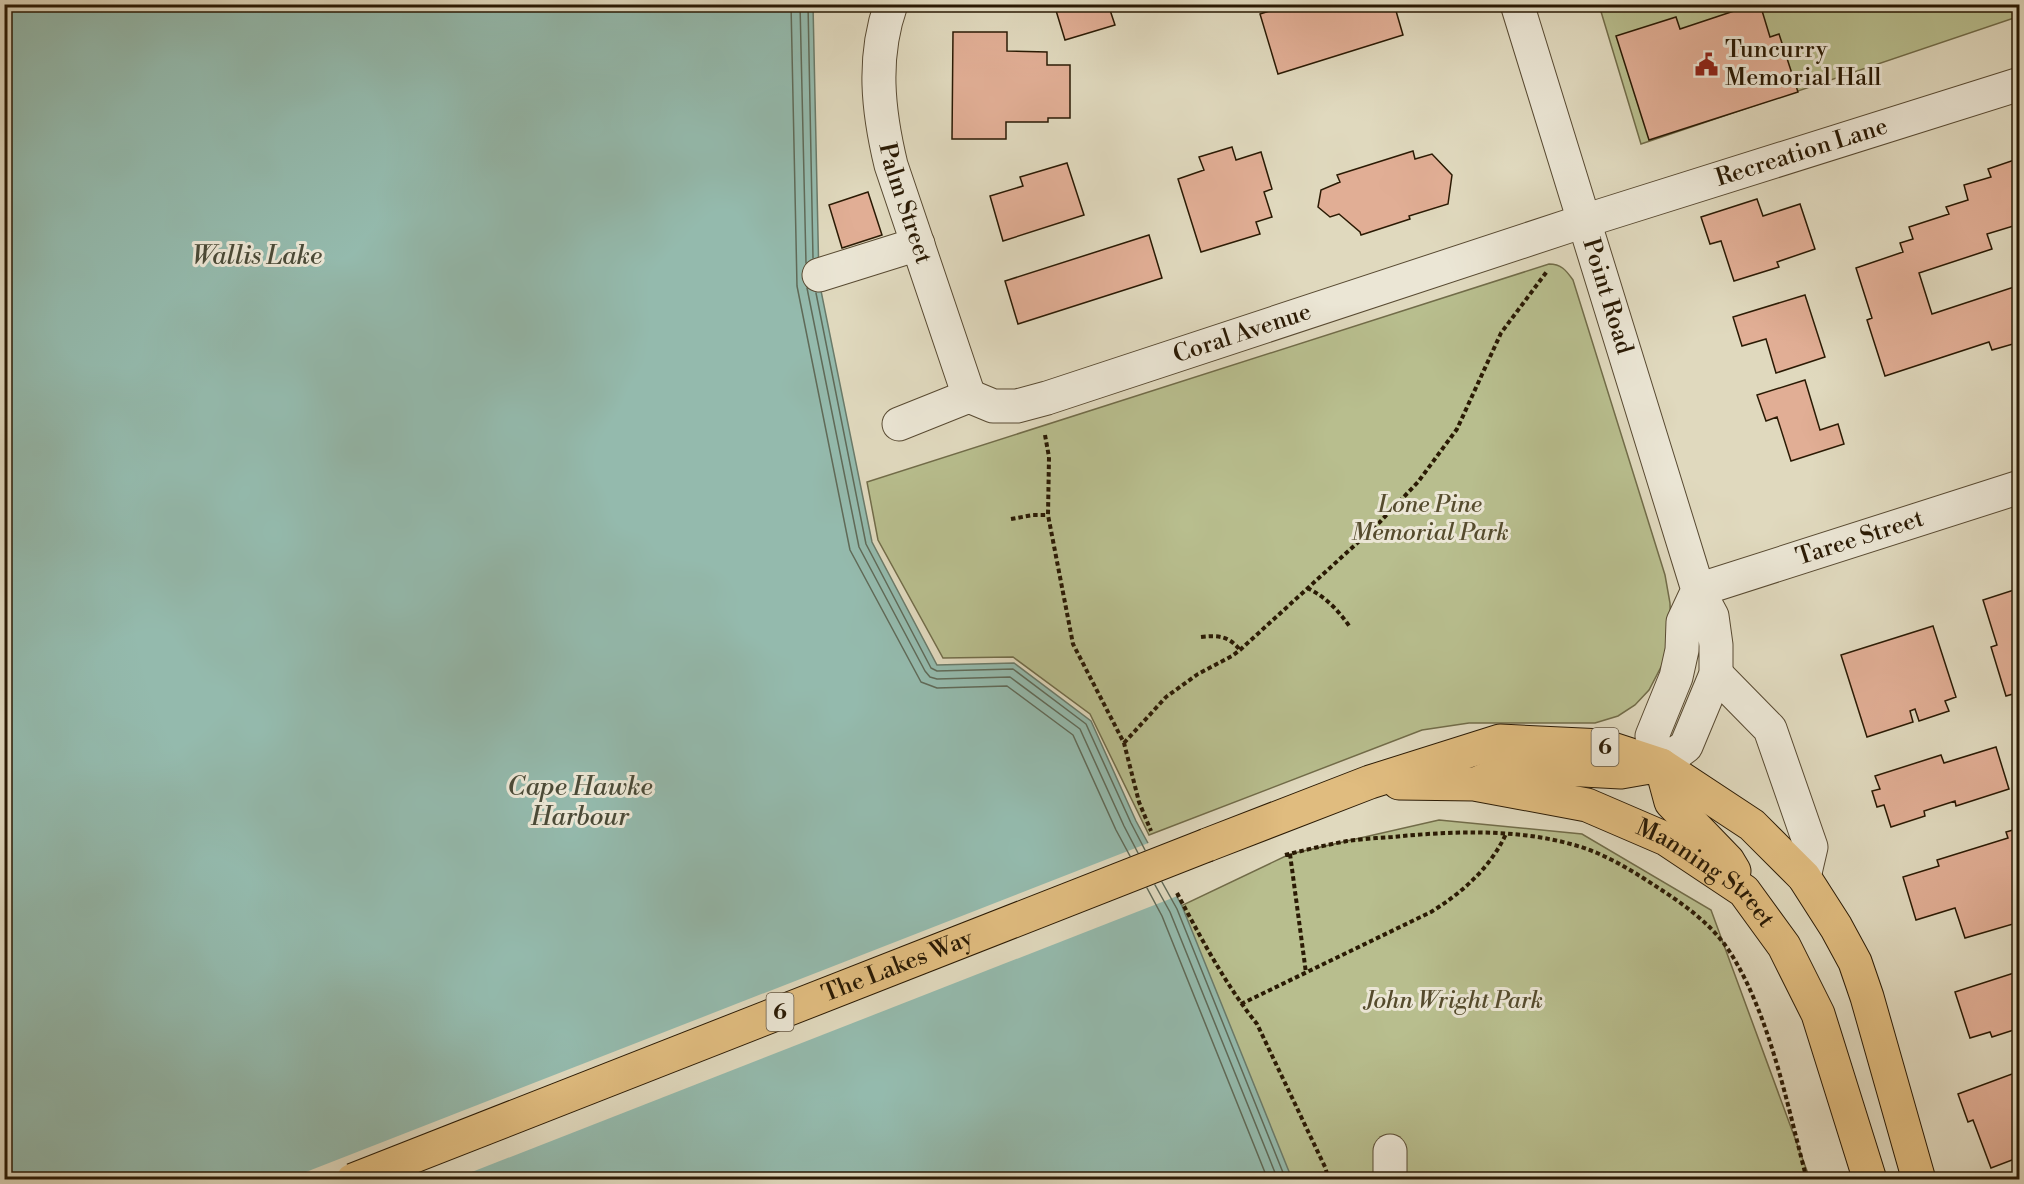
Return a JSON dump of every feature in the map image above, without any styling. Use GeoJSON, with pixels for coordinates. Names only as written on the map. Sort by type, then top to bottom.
{"type":"FeatureCollection","features":[{"type":"Feature","properties":{"kind":"main road","name":"Manning Street"},"geometry":{"type":"LineString","coordinates":[[1207,845],[1370,782],[1500,741],[1603,746],[1661,765],[1752,825],[1804,877],[1836,927],[1855,962],[1867,997],[1919,1179]]}},
{"type":"Feature","properties":{"kind":"main road"},"geometry":{"type":"LineString","coordinates":[[1474,784],[1509,770],[1564,769],[1621,772],[1661,765],[1671,802],[1728,861],[1744,891]]}},
{"type":"Feature","properties":{"kind":"main road","name":"Manning Street"},"geometry":{"type":"LineString","coordinates":[[1370,782],[1474,784],[1587,805],[1666,839],[1744,891],[1784,946],[1818,1014],[1870,1179]]}},
{"type":"Feature","properties":{"kind":"main road","name":"The Lakes Way"},"geometry":{"type":"LineString","coordinates":[[353,1179],[1207,845]]}},
{"type":"Feature","properties":{"kind":"street","name":"Palm Street"},"geometry":{"type":"LineString","coordinates":[[891,4],[879,54],[878,89],[882,129],[891,165],[969,396]]}},
{"type":"Feature","properties":{"kind":"street","name":"Point Road"},"geometry":{"type":"LineString","coordinates":[[1516,4],[1698,590],[1712,616],[1716,645],[1716,674],[1686,746],[1661,765]]}},
{"type":"Feature","properties":{"kind":"street","name":"Recreation Lane"},"geometry":{"type":"LineString","coordinates":[[1584,220],[2019,84]]}},
{"type":"Feature","properties":{"kind":"street","name":"Coral Avenue"},"geometry":{"type":"LineString","coordinates":[[969,396],[993,406],[1017,406],[1047,398],[1584,220]]}},
{"type":"Feature","properties":{"kind":"street"},"geometry":{"type":"LineString","coordinates":[[819,275],[918,244]]}},
{"type":"Feature","properties":{"kind":"street"},"geometry":{"type":"LineString","coordinates":[[899,424],[969,396]]}},
{"type":"Feature","properties":{"kind":"street","name":"Taree Street"},"geometry":{"type":"LineString","coordinates":[[1698,590],[2019,487]]}},
{"type":"Feature","properties":{"kind":"street"},"geometry":{"type":"LineString","coordinates":[[1661,765],[1652,736],[1676,677],[1682,650],[1683,621],[1698,590]]}},
{"type":"Feature","properties":{"kind":"street"},"geometry":{"type":"LineString","coordinates":[[1716,674],[1770,729],[1811,847],[1804,877]]}},
{"type":"Feature","properties":{"kind":"path"},"geometry":{"type":"LineString","coordinates":[[1124,743],[1166,697],[1198,674],[1239,650],[1378,524],[1418,482],[1456,429],[1501,333],[1551,266]]}},
{"type":"Feature","properties":{"kind":"path"},"geometry":{"type":"LineString","coordinates":[[1044,425],[1049,457],[1048,515],[1073,644],[1124,743],[1139,802],[1151,832]]}},
{"type":"Feature","properties":{"kind":"path"},"geometry":{"type":"LineString","coordinates":[[1011,519],[1048,515]]}},
{"type":"Feature","properties":{"kind":"path"},"geometry":{"type":"LineString","coordinates":[[1307,588],[1332,605],[1350,627]]}},
{"type":"Feature","properties":{"kind":"path"},"geometry":{"type":"LineString","coordinates":[[1202,637],[1221,636],[1232,641],[1239,650]]}},
{"type":"Feature","properties":{"kind":"path"},"geometry":{"type":"LineString","coordinates":[[1280,856],[1348,841],[1423,834],[1506,834],[1550,839],[1582,847],[1613,861],[1679,902],[1719,938],[1732,956],[1744,978],[1772,1049],[1807,1179]]}},
{"type":"Feature","properties":{"kind":"path"},"geometry":{"type":"LineString","coordinates":[[1241,1004],[1448,902],[1485,868],[1497,853],[1506,834]]}},
{"type":"Feature","properties":{"kind":"path"},"geometry":{"type":"LineString","coordinates":[[1290,854],[1306,973]]}},
{"type":"Feature","properties":{"kind":"path"},"geometry":{"type":"LineString","coordinates":[[1177,892],[1208,952],[1241,1004],[1257,1024],[1329,1179]]}},
{"type":"Feature","properties":{"kind":"green space"},"geometry":{"type":"Polygon","coordinates":[[[2019,4],[2020,16],[1641,144],[1599,5],[2019,4]]]}},
{"type":"Feature","properties":{"kind":"green space","name":"Lone Pine Memorial Park"},"geometry":{"type":"Polygon","coordinates":[[[1549,264],[1563,268],[1573,280],[1665,575],[1670,603],[1671,635],[1662,665],[1649,690],[1635,705],[1618,716],[1595,723],[1469,723],[1422,730],[1149,835],[1090,714],[1013,657],[943,658],[878,540],[867,482],[1549,264]]]}},
{"type":"Feature","properties":{"kind":"green space","name":"John Wright Park"},"geometry":{"type":"Polygon","coordinates":[[[1439,820],[1582,834],[1711,910],[1810,1179],[1273,1179],[1166,913],[1290,854],[1439,820]]]}},
{"type":"Feature","properties":{"kind":"water","name":"Cape Hawke Harbour"},"geometry":{"type":"Polygon","coordinates":[[[5,5],[813,5],[819,281],[872,542],[937,665],[1014,663],[1091,721],[1136,821],[1182,906],[1292,1179],[5,1180],[5,5]]]}},
{"type":"Feature","properties":{"kind":"pier"},"geometry":{"type":"Polygon","coordinates":[[[1151,842],[1180,895],[454,1179],[288,1179],[1151,842]]]}},
{"type":"Feature","properties":{"kind":"building"},"geometry":{"type":"Polygon","coordinates":[[[1054,4],[1108,4],[1115,25],[1065,40],[1054,4]]]}},
{"type":"Feature","properties":{"kind":"building"},"geometry":{"type":"Polygon","coordinates":[[[1291,4],[1394,4],[1403,35],[1278,74],[1260,14],[1291,4]]]}},
{"type":"Feature","properties":{"kind":"building","name":"Tuncurry Memorial Hall"},"geometry":{"type":"Polygon","coordinates":[[[1760,4],[1770,37],[1779,34],[1798,92],[1649,140],[1616,36],[1676,17],[1680,29],[1760,4]]]}},
{"type":"Feature","properties":{"kind":"building"},"geometry":{"type":"Polygon","coordinates":[[[953,32],[1007,32],[1007,51],[1047,52],[1047,65],[1070,65],[1070,118],[1048,118],[1048,122],[1006,122],[1006,139],[952,139],[953,32]]]}},
{"type":"Feature","properties":{"kind":"building"},"geometry":{"type":"Polygon","coordinates":[[[1232,147],[1236,160],[1261,152],[1272,189],[1264,192],[1272,217],[1256,222],[1260,234],[1201,252],[1178,179],[1204,170],[1199,157],[1232,147]]]}},
{"type":"Feature","properties":{"kind":"building"},"geometry":{"type":"Polygon","coordinates":[[[1413,151],[1415,159],[1432,154],[1452,175],[1448,204],[1361,235],[1339,214],[1330,217],[1318,207],[1321,190],[1340,182],[1337,175],[1413,151]]]}},
{"type":"Feature","properties":{"kind":"building"},"geometry":{"type":"Polygon","coordinates":[[[2020,158],[2020,224],[1987,234],[1992,249],[1919,273],[1932,314],[2020,285],[2020,342],[1992,350],[1989,342],[1885,376],[1867,320],[1872,318],[1856,268],[1903,252],[1900,243],[1913,239],[1909,227],[1949,214],[1946,207],[1968,200],[1964,185],[1991,177],[1988,169],[2020,158]]]}},
{"type":"Feature","properties":{"kind":"building"},"geometry":{"type":"Polygon","coordinates":[[[1067,163],[1084,215],[1003,241],[990,196],[1023,186],[1020,177],[1067,163]]]}},
{"type":"Feature","properties":{"kind":"building"},"geometry":{"type":"Polygon","coordinates":[[[868,192],[882,235],[842,248],[829,205],[868,192]]]}},
{"type":"Feature","properties":{"kind":"building"},"geometry":{"type":"Polygon","coordinates":[[[1757,199],[1763,216],[1800,204],[1815,249],[1777,262],[1779,267],[1734,281],[1721,241],[1710,244],[1701,217],[1757,199]]]}},
{"type":"Feature","properties":{"kind":"building"},"geometry":{"type":"Polygon","coordinates":[[[1149,235],[1162,278],[1018,324],[1005,281],[1149,235]]]}},
{"type":"Feature","properties":{"kind":"building"},"geometry":{"type":"Polygon","coordinates":[[[1805,295],[1825,357],[1776,373],[1766,339],[1742,346],[1733,317],[1805,295]]]}},
{"type":"Feature","properties":{"kind":"building"},"geometry":{"type":"Polygon","coordinates":[[[1805,380],[1820,430],[1838,424],[1844,444],[1791,461],[1777,417],[1766,421],[1757,395],[1805,380]]]}},
{"type":"Feature","properties":{"kind":"building"},"geometry":{"type":"Polygon","coordinates":[[[2020,588],[2020,715],[2013,694],[2006,696],[1991,647],[1997,645],[1983,600],[2020,588]]]}},
{"type":"Feature","properties":{"kind":"building"},"geometry":{"type":"Polygon","coordinates":[[[1933,626],[1956,697],[1945,701],[1949,711],[1919,721],[1915,709],[1910,711],[1913,722],[1867,737],[1841,655],[1933,626]]]}},
{"type":"Feature","properties":{"kind":"building"},"geometry":{"type":"Polygon","coordinates":[[[1996,747],[2009,789],[1956,806],[1955,801],[1924,811],[1925,816],[1891,827],[1884,805],[1877,807],[1872,791],[1880,789],[1875,776],[1941,755],[1944,763],[1996,747]]]}},
{"type":"Feature","properties":{"kind":"building"},"geometry":{"type":"Polygon","coordinates":[[[2020,828],[2020,922],[1965,938],[1955,908],[1916,920],[1903,877],[1939,866],[1937,860],[2008,838],[2006,832],[2020,828]]]}},
{"type":"Feature","properties":{"kind":"building"},"geometry":{"type":"Polygon","coordinates":[[[2020,971],[2020,1028],[1992,1037],[1990,1032],[1970,1038],[1955,992],[2020,971]]]}},
{"type":"Feature","properties":{"kind":"building"},"geometry":{"type":"Polygon","coordinates":[[[2020,1071],[2020,1157],[1991,1168],[1973,1120],[1968,1122],[1958,1094],[2020,1071]]]}},
{"type":"Feature","properties":{"kind":"place","name":"Tuncurry Memorial Hall"},"geometry":{"type":"Point","coordinates":[1707,64]}},
{"type":"Feature","properties":{"kind":"water label","name":"Wallis Lake"},"geometry":{"type":"Point","coordinates":[257,256]}}]}
